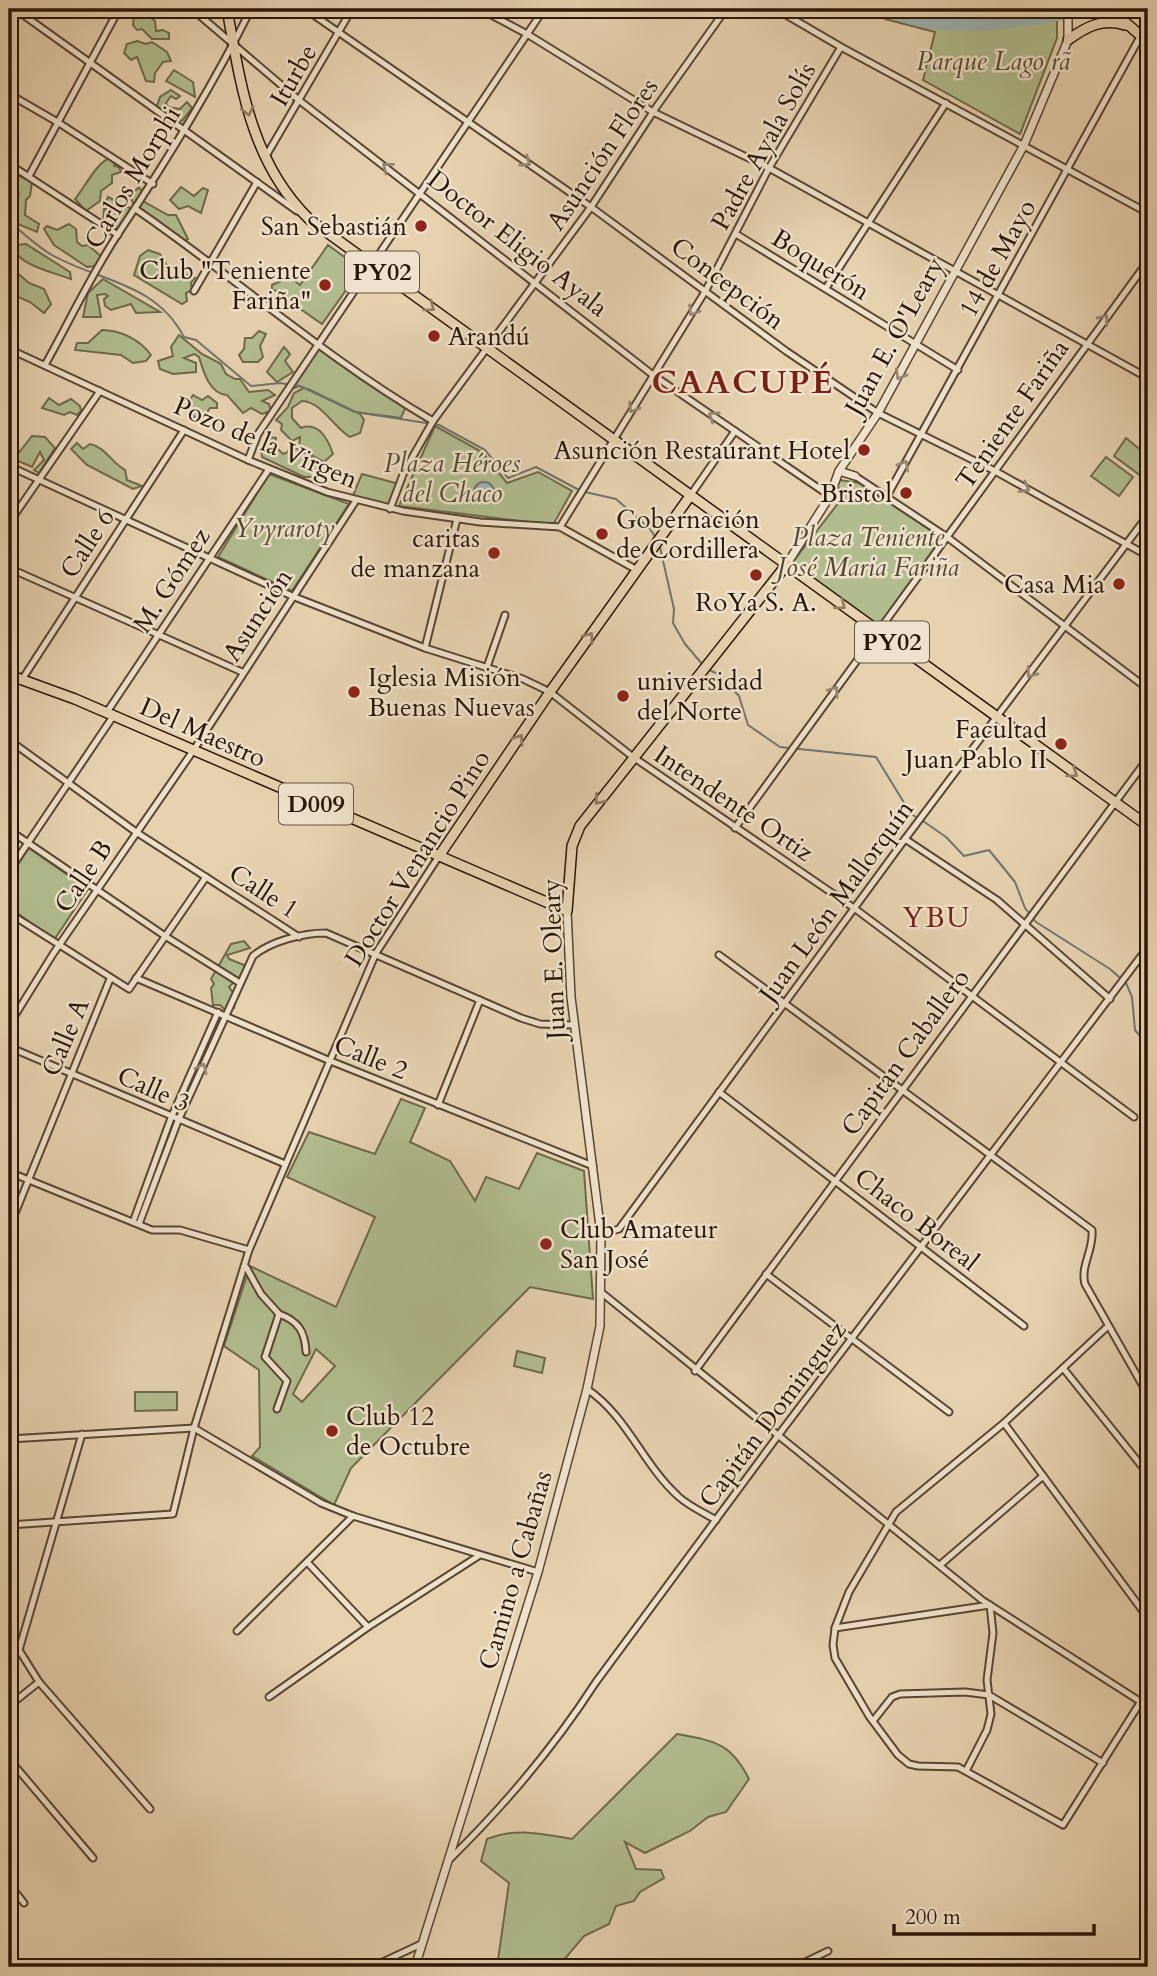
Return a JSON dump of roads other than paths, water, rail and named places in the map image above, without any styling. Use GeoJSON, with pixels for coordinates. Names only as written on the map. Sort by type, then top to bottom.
{"type":"FeatureCollection","features":[{"type":"Feature","properties":{"kind":"main road","name":"PY02"},"geometry":{"type":"LineString","coordinates":[[227,9],[253,130],[264,159],[284,192],[310,220],[1148,826]]}},
{"type":"Feature","properties":{"kind":"main road"},"geometry":{"type":"LineString","coordinates":[[1111,10],[1144,40]]}},
{"type":"Feature","properties":{"kind":"main road"},"geometry":{"type":"LineString","coordinates":[[1068,40],[1084,29],[1105,21],[1125,25]]}},
{"type":"Feature","properties":{"kind":"main road","name":"Doctor Venancio Pino"},"geometry":{"type":"LineString","coordinates":[[439,856],[550,692],[690,496]]}},
{"type":"Feature","properties":{"kind":"main road","name":"Juan E. O'Leary"},"geometry":{"type":"LineString","coordinates":[[709,660],[787,564]]}},
{"type":"Feature","properties":{"kind":"main road","name":"Juan E. Oleary"},"geometry":{"type":"LineString","coordinates":[[567,911],[575,835],[588,814],[709,660]]}},
{"type":"Feature","properties":{"kind":"main road","name":"Del Maestro"},"geometry":{"type":"LineString","coordinates":[[15,677],[111,714],[567,911]]}},
{"type":"Feature","properties":{"kind":"street"},"geometry":{"type":"LineString","coordinates":[[15,9],[310,220]]}},
{"type":"Feature","properties":{"kind":"street"},"geometry":{"type":"LineString","coordinates":[[29,177],[120,9]]}},
{"type":"Feature","properties":{"kind":"street","name":"Doctor Eligio Ayala"},"geometry":{"type":"LineString","coordinates":[[192,9],[300,101],[653,375],[830,496]]}},
{"type":"Feature","properties":{"kind":"street","name":"Carlos Morphi"},"geometry":{"type":"LineString","coordinates":[[45,365],[118,235],[137,210],[185,129],[251,9]]}},
{"type":"Feature","properties":{"kind":"street","name":"Concepción"},"geometry":{"type":"LineString","coordinates":[[306,9],[591,207],[786,351],[878,413],[995,471],[1148,556]]}},
{"type":"Feature","properties":{"kind":"street","name":"Iturbe"},"geometry":{"type":"LineString","coordinates":[[264,159],[352,9]]}},
{"type":"Feature","properties":{"kind":"street"},"geometry":{"type":"LineString","coordinates":[[480,9],[527,34],[653,112],[769,168],[998,294],[1084,345],[1148,378]]}},
{"type":"Feature","properties":{"kind":"street"},"geometry":{"type":"LineString","coordinates":[[248,460],[254,440],[470,123],[544,9]]}},
{"type":"Feature","properties":{"kind":"street","name":"Asunción Flores"},"geometry":{"type":"LineString","coordinates":[[390,509],[402,478],[431,423],[591,207],[653,112],[726,9]]}},
{"type":"Feature","properties":{"kind":"street"},"geometry":{"type":"LineString","coordinates":[[776,9],[1148,213]]}},
{"type":"Feature","properties":{"kind":"street","name":"Juan E. O'Leary"},"geometry":{"type":"LineString","coordinates":[[787,564],[830,496],[839,471],[878,413],[916,346],[1024,145],[1068,40],[1068,9]]}},
{"type":"Feature","properties":{"kind":"street","name":"14 de Mayo"},"geometry":{"type":"LineString","coordinates":[[887,496],[1068,169],[1144,40]]}},
{"type":"Feature","properties":{"kind":"street","name":"Padre Ayala Solís"},"geometry":{"type":"LineString","coordinates":[[560,527],[706,290],[769,168],[841,47]]}},
{"type":"Feature","properties":{"kind":"street"},"geometry":{"type":"LineString","coordinates":[[9,94],[59,122],[152,184]]}},
{"type":"Feature","properties":{"kind":"street"},"geometry":{"type":"LineString","coordinates":[[826,288],[946,103]]}},
{"type":"Feature","properties":{"kind":"street"},"geometry":{"type":"LineString","coordinates":[[9,164],[118,235]]}},
{"type":"Feature","properties":{"kind":"street"},"geometry":{"type":"LineString","coordinates":[[194,291],[257,182]]}},
{"type":"Feature","properties":{"kind":"street"},"geometry":{"type":"LineString","coordinates":[[137,210],[211,261],[319,346],[431,423]]}},
{"type":"Feature","properties":{"kind":"street","name":"Boquerón"},"geometry":{"type":"LineString","coordinates":[[736,234],[958,370]]}},
{"type":"Feature","properties":{"kind":"street","name":"Teniente Fariña"},"geometry":{"type":"LineString","coordinates":[[736,828],[1084,345],[1148,261]]}},
{"type":"Feature","properties":{"kind":"street","name":"Pozo de la Virgen"},"geometry":{"type":"LineString","coordinates":[[9,349],[268,469],[355,502],[457,519],[560,527],[637,570]]}},
{"type":"Feature","properties":{"kind":"street"},"geometry":{"type":"LineString","coordinates":[[9,363],[16,352]]}},
{"type":"Feature","properties":{"kind":"street"},"geometry":{"type":"LineString","coordinates":[[9,523],[100,391]]}},
{"type":"Feature","properties":{"kind":"street","name":"Calle 6"},"geometry":{"type":"LineString","coordinates":[[9,690],[15,677],[75,597],[184,430]]}},
{"type":"Feature","properties":{"kind":"street","name":"Doctor Venancio Pino"},"geometry":{"type":"LineString","coordinates":[[690,496],[735,430]]}},
{"type":"Feature","properties":{"kind":"street","name":"Intendente Ortiz"},"geometry":{"type":"LineString","coordinates":[[9,466],[292,596],[425,648],[523,679],[550,692],[633,758],[854,908],[1134,1117]]}},
{"type":"Feature","properties":{"kind":"street","name":"M. Gómez"},"geometry":{"type":"LineString","coordinates":[[9,871],[69,783],[158,634],[268,469]]}},
{"type":"Feature","properties":{"kind":"street"},"geometry":{"type":"LineString","coordinates":[[839,471],[855,476],[947,537],[1148,690]]}},
{"type":"Feature","properties":{"kind":"street","name":"Asunción"},"geometry":{"type":"LineString","coordinates":[[193,751],[355,502]]}},
{"type":"Feature","properties":{"kind":"street","name":"Juan León Mallorquín"},"geometry":{"type":"LineString","coordinates":[[601,1234],[619,1229],[905,839],[1148,515]]}},
{"type":"Feature","properties":{"kind":"street"},"geometry":{"type":"LineString","coordinates":[[425,648],[457,519]]}},
{"type":"Feature","properties":{"kind":"street"},"geometry":{"type":"LineString","coordinates":[[9,568],[242,672]]}},
{"type":"Feature","properties":{"kind":"street"},"geometry":{"type":"LineString","coordinates":[[487,667],[505,615]]}},
{"type":"Feature","properties":{"kind":"street"},"geometry":{"type":"LineString","coordinates":[[9,740],[69,783]]}},
{"type":"Feature","properties":{"kind":"street","name":"Calle B"},"geometry":{"type":"LineString","coordinates":[[9,1025],[58,947],[193,751]]}},
{"type":"Feature","properties":{"kind":"street","name":"Capitan Caballero"},"geometry":{"type":"LineString","coordinates":[[695,1371],[1024,923],[1117,804],[1148,758]]}},
{"type":"Feature","properties":{"kind":"street","name":"Calle 1"},"geometry":{"type":"LineString","coordinates":[[69,783],[136,832],[299,937],[326,933],[540,1024],[574,1025]]}},
{"type":"Feature","properties":{"kind":"street"},"geometry":{"type":"LineString","coordinates":[[9,830],[165,936],[240,983]]}},
{"type":"Feature","properties":{"kind":"street"},"geometry":{"type":"LineString","coordinates":[[905,839],[998,900],[1110,999]]}},
{"type":"Feature","properties":{"kind":"street","name":"Doctor Venancio Pino"},"geometry":{"type":"LineString","coordinates":[[55,1524],[173,1514],[194,1428],[246,1267],[249,1250],[376,953],[439,856]]}},
{"type":"Feature","properties":{"kind":"street","name":"Calle A"},"geometry":{"type":"LineString","coordinates":[[9,1228],[110,979],[129,989],[206,877]]}},
{"type":"Feature","properties":{"kind":"street","name":"Juan E. Oleary"},"geometry":{"type":"LineString","coordinates":[[567,911],[574,1025],[594,1170]]}},
{"type":"Feature","properties":{"kind":"street"},"geometry":{"type":"LineString","coordinates":[[9,913],[110,979]]}},
{"type":"Feature","properties":{"kind":"street"},"geometry":{"type":"LineString","coordinates":[[175,1119],[253,956],[261,949],[299,937]]}},
{"type":"Feature","properties":{"kind":"street","name":"Capitán Dominguez"},"geometry":{"type":"LineString","coordinates":[[450,1859],[527,1777],[569,1724],[596,1682],[777,1437],[1148,947]]}},
{"type":"Feature","properties":{"kind":"street"},"geometry":{"type":"LineString","coordinates":[[719,955],[989,1157],[1092,1230],[1094,1244],[1082,1274],[1107,1327],[1148,1395]]}},
{"type":"Feature","properties":{"kind":"street","name":"Calle 2"},"geometry":{"type":"LineString","coordinates":[[136,978],[594,1170]]}},
{"type":"Feature","properties":{"kind":"street"},"geometry":{"type":"LineString","coordinates":[[438,1105],[481,1000]]}},
{"type":"Feature","properties":{"kind":"street"},"geometry":{"type":"LineString","coordinates":[[136,1223],[218,1012]]}},
{"type":"Feature","properties":{"kind":"street","name":"Calle 3"},"geometry":{"type":"LineString","coordinates":[[9,1046],[285,1164]]}},
{"type":"Feature","properties":{"kind":"street","name":"Chaco Boreal"},"geometry":{"type":"LineString","coordinates":[[719,1092],[1024,1326]]}},
{"type":"Feature","properties":{"kind":"street","name":"Camino a Cabañas"},"geometry":{"type":"LineString","coordinates":[[415,1967],[538,1572],[587,1390],[600,1326],[602,1293],[601,1234],[594,1170]]}},
{"type":"Feature","properties":{"kind":"street"},"geometry":{"type":"LineString","coordinates":[[9,1171],[152,1230],[180,1230],[249,1250]]}},
{"type":"Feature","properties":{"kind":"street"},"geometry":{"type":"LineString","coordinates":[[246,1267],[261,1294],[279,1314],[295,1319],[304,1335],[306,1352]]}},
{"type":"Feature","properties":{"kind":"street"},"geometry":{"type":"LineString","coordinates":[[766,1274],[949,1412]]}},
{"type":"Feature","properties":{"kind":"street"},"geometry":{"type":"LineString","coordinates":[[602,1293],[777,1437],[990,1605],[1141,1702],[1148,1710]]}},
{"type":"Feature","properties":{"kind":"street"},"geometry":{"type":"LineString","coordinates":[[277,1409],[288,1381],[265,1357],[279,1314]]}},
{"type":"Feature","properties":{"kind":"street"},"geometry":{"type":"LineString","coordinates":[[1107,1327],[1004,1423],[896,1512],[849,1592],[835,1628],[835,1658],[873,1721],[898,1755],[909,1764],[935,1764],[966,1771],[1063,1825],[1148,1690]]}},
{"type":"Feature","properties":{"kind":"street"},"geometry":{"type":"LineString","coordinates":[[1063,1368],[1148,1475]]}},
{"type":"Feature","properties":{"kind":"street"},"geometry":{"type":"LineString","coordinates":[[587,1390],[610,1406],[654,1469],[679,1497],[716,1520]]}},
{"type":"Feature","properties":{"kind":"street"},"geometry":{"type":"LineString","coordinates":[[1004,1423],[1148,1618]]}},
{"type":"Feature","properties":{"kind":"street"},"geometry":{"type":"LineString","coordinates":[[9,1438],[194,1428],[321,1503],[353,1516],[538,1572]]}},
{"type":"Feature","properties":{"kind":"street"},"geometry":{"type":"LineString","coordinates":[[82,1434],[20,1640],[22,1658],[39,1682],[150,1810]]}},
{"type":"Feature","properties":{"kind":"street"},"geometry":{"type":"LineString","coordinates":[[940,1565],[1043,1476]]}},
{"type":"Feature","properties":{"kind":"street"},"geometry":{"type":"LineString","coordinates":[[237,1631],[353,1516]]}},
{"type":"Feature","properties":{"kind":"street"},"geometry":{"type":"LineString","coordinates":[[9,1525],[55,1524]]}},
{"type":"Feature","properties":{"kind":"street"},"geometry":{"type":"LineString","coordinates":[[269,1697],[368,1626],[480,1556]]}},
{"type":"Feature","properties":{"kind":"street"},"geometry":{"type":"LineString","coordinates":[[307,1562],[368,1626]]}},
{"type":"Feature","properties":{"kind":"street"},"geometry":{"type":"LineString","coordinates":[[835,1628],[990,1605]]}},
{"type":"Feature","properties":{"kind":"street"},"geometry":{"type":"LineString","coordinates":[[966,1771],[988,1730],[991,1714],[989,1695],[993,1633],[990,1605]]}},
{"type":"Feature","properties":{"kind":"street"},"geometry":{"type":"LineString","coordinates":[[9,1706],[39,1682]]}},
{"type":"Feature","properties":{"kind":"street"},"geometry":{"type":"LineString","coordinates":[[873,1721],[885,1704],[900,1694],[965,1692],[989,1695],[1103,1762]]}},
{"type":"Feature","properties":{"kind":"street"},"geometry":{"type":"LineString","coordinates":[[9,1759],[93,1858]]}},
{"type":"Feature","properties":{"kind":"street"},"geometry":{"type":"LineString","coordinates":[[9,1884],[24,1903]]}},
{"type":"Feature","properties":{"kind":"street"},"geometry":{"type":"LineString","coordinates":[[372,1967],[421,1944]]}},
{"type":"Feature","properties":{"kind":"street"},"geometry":{"type":"LineString","coordinates":[[795,1967],[828,1951]]}},
{"type":"Feature","properties":{"kind":"water"},"geometry":{"type":"Polygon","coordinates":[[[484,482],[491,485],[494,492],[491,499],[484,502],[477,499],[474,492],[477,485],[484,482]]]}},
{"type":"Feature","properties":{"kind":"waterway"},"geometry":{"type":"LineString","coordinates":[[886,9],[907,17],[956,25],[1037,19],[1083,9]]}},
{"type":"Feature","properties":{"kind":"waterway"},"geometry":{"type":"LineString","coordinates":[[9,221],[52,255],[142,294],[172,319],[184,337],[196,340],[251,386],[280,383],[300,386],[355,412],[439,425],[485,450],[508,478],[536,467],[579,490]]}},
{"type":"Feature","properties":{"kind":"waterway"},"geometry":{"type":"LineString","coordinates":[[585,492],[616,499],[650,529],[656,538]]}},
{"type":"Feature","properties":{"kind":"waterway"},"geometry":{"type":"LineString","coordinates":[[659,543],[674,609],[673,623],[685,644],[703,665]]}},
{"type":"Feature","properties":{"kind":"waterway"},"geometry":{"type":"LineString","coordinates":[[707,669],[718,674],[739,696],[748,725],[780,747],[876,757],[911,814],[918,818]]}},
{"type":"Feature","properties":{"kind":"waterway"},"geometry":{"type":"LineString","coordinates":[[923,821],[946,837],[964,856],[989,850],[1015,882],[1025,908],[1036,922],[1110,969],[1126,983],[1132,997],[1135,1030],[1148,1046]]}},
{"type":"Feature","properties":{"kind":"place","name":"San Sebastián"},"geometry":{"type":"Point","coordinates":[421,226]}},
{"type":"Feature","properties":{"kind":"place","name":"Club \"Teniente Fariña\""},"geometry":{"type":"Point","coordinates":[325,285]}},
{"type":"Feature","properties":{"kind":"place","name":"Arandú"},"geometry":{"type":"Point","coordinates":[434,336]}},
{"type":"Feature","properties":{"kind":"place","name":"Asunción Restaurant Hotel"},"geometry":{"type":"Point","coordinates":[864,450]}},
{"type":"Feature","properties":{"kind":"place","name":"Bristol"},"geometry":{"type":"Point","coordinates":[906,493]}},
{"type":"Feature","properties":{"kind":"place","name":"Gobernación de Cordillera"},"geometry":{"type":"Point","coordinates":[602,534]}},
{"type":"Feature","properties":{"kind":"place","name":"caritas de manzana"},"geometry":{"type":"Point","coordinates":[494,553]}},
{"type":"Feature","properties":{"kind":"place","name":"RoYa S. A."},"geometry":{"type":"Point","coordinates":[756,575]}},
{"type":"Feature","properties":{"kind":"place","name":"Casa Mia"},"geometry":{"type":"Point","coordinates":[1119,584]}},
{"type":"Feature","properties":{"kind":"place","name":"Iglesia Misión Buenas Nuevas"},"geometry":{"type":"Point","coordinates":[354,692]}},
{"type":"Feature","properties":{"kind":"place","name":"universidad del Norte"},"geometry":{"type":"Point","coordinates":[623,696]}},
{"type":"Feature","properties":{"kind":"place","name":"Facultad Juan Pablo II"},"geometry":{"type":"Point","coordinates":[1061,744]}},
{"type":"Feature","properties":{"kind":"place","name":"Club Amateur San José"},"geometry":{"type":"Point","coordinates":[546,1244]}},
{"type":"Feature","properties":{"kind":"place","name":"Club 12 de Octubre"},"geometry":{"type":"Point","coordinates":[332,1431]}},
{"type":"Feature","properties":{"kind":"district","name":"CAACUPÉ"},"geometry":{"type":"Point","coordinates":[743,381]}},
{"type":"Feature","properties":{"kind":"district","name":"YBU"},"geometry":{"type":"Point","coordinates":[937,917]}},
{"type":"Feature","properties":{"kind":"park label","name":"Parque Lago rã"},"geometry":{"type":"Point","coordinates":[993,61]}},
{"type":"Feature","properties":{"kind":"park label","name":"Plaza Héroes del Chaco"},"geometry":{"type":"Point","coordinates":[452,478]}},
{"type":"Feature","properties":{"kind":"park label","name":"Yvyraroty"},"geometry":{"type":"Point","coordinates":[284,528]}},
{"type":"Feature","properties":{"kind":"park label","name":"Plaza Teniente José Maria Fariña"},"geometry":{"type":"Point","coordinates":[868,552]}}]}
